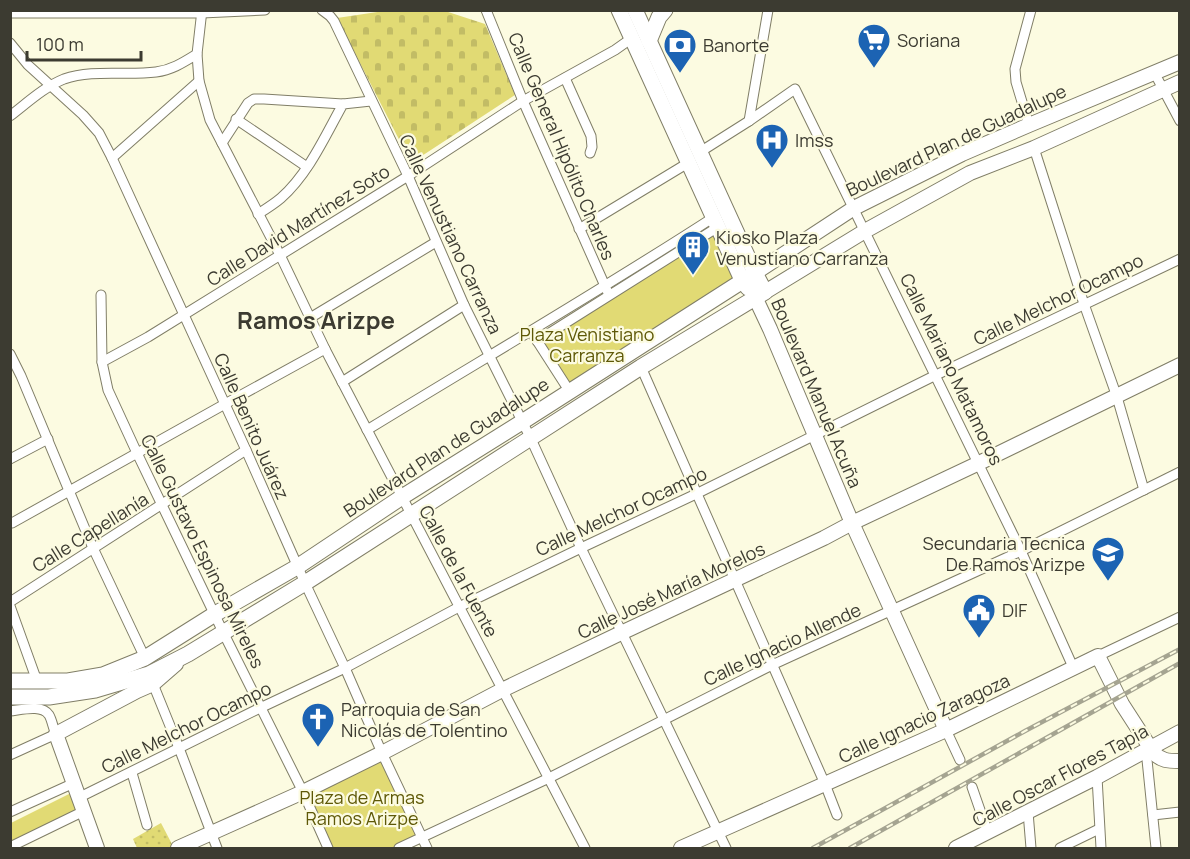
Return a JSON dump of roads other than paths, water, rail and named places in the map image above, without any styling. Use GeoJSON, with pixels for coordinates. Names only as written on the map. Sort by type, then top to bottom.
{"type":"FeatureCollection","features":[{"type":"Feature","properties":{"kind":"main road","name":"Boulevard Manuel Acuña"},"geometry":{"type":"LineString","coordinates":[[619,10],[694,158],[748,276]]}},
{"type":"Feature","properties":{"kind":"main road","name":"Boulevard Manuel Acuña"},"geometry":{"type":"LineString","coordinates":[[635,10],[649,40],[716,222],[760,295]]}},
{"type":"Feature","properties":{"kind":"main road"},"geometry":{"type":"LineString","coordinates":[[649,40],[659,17],[665,10]]}},
{"type":"Feature","properties":{"kind":"main road","name":"Boulevard Plan de Guadalupe"},"geometry":{"type":"LineString","coordinates":[[10,681],[68,681],[103,675],[145,658],[297,567],[402,497],[570,392],[748,276]]}},
{"type":"Feature","properties":{"kind":"main road","name":"Boulevard Plan de Guadalupe"},"geometry":{"type":"LineString","coordinates":[[10,697],[49,697],[151,679],[641,367],[760,295]]}},
{"type":"Feature","properties":{"kind":"street"},"geometry":{"type":"LineString","coordinates":[[10,13],[265,10]]}},
{"type":"Feature","properties":{"kind":"street","name":"Calle Venustiano Carranza"},"geometry":{"type":"LineString","coordinates":[[322,10],[334,21],[408,176],[464,305],[531,439],[621,633],[726,849]]}},
{"type":"Feature","properties":{"kind":"street","name":"Calle General Hipólito Charles"},"geometry":{"type":"LineString","coordinates":[[486,10],[523,101],[609,295]]}},
{"type":"Feature","properties":{"kind":"street"},"geometry":{"type":"LineString","coordinates":[[579,229],[749,121],[768,10]]}},
{"type":"Feature","properties":{"kind":"street"},"geometry":{"type":"LineString","coordinates":[[1029,124],[1016,82],[1015,69],[1031,10]]}},
{"type":"Feature","properties":{"kind":"street","name":"Calle de la Fuente"},"geometry":{"type":"LineString","coordinates":[[202,12],[197,54],[199,81],[210,120],[280,255],[325,349],[585,849]]}},
{"type":"Feature","properties":{"kind":"street","name":"Calle David Martínez Soto"},"geometry":{"type":"LineString","coordinates":[[102,362],[126,350],[408,176],[523,101],[615,50],[632,38]]}},
{"type":"Feature","properties":{"kind":"street","name":"Calle Benito Juárez"},"geometry":{"type":"LineString","coordinates":[[10,43],[28,65],[83,115],[99,133],[112,158],[427,849]]}},
{"type":"Feature","properties":{"kind":"street"},"geometry":{"type":"LineString","coordinates":[[10,116],[51,86],[65,79],[83,75],[156,72],[176,67],[197,54]]}},
{"type":"Feature","properties":{"kind":"street","name":"Boulevard Plan de Guadalupe"},"geometry":{"type":"LineString","coordinates":[[748,276],[854,208],[962,154],[1179,62]]}},
{"type":"Feature","properties":{"kind":"street"},"geometry":{"type":"LineString","coordinates":[[1154,72],[1179,121]]}},
{"type":"Feature","properties":{"kind":"street"},"geometry":{"type":"LineString","coordinates":[[565,78],[591,136],[590,153]]}},
{"type":"Feature","properties":{"kind":"street"},"geometry":{"type":"LineString","coordinates":[[112,158],[199,81]]}},
{"type":"Feature","properties":{"kind":"street","name":"Boulevard Plan de Guadalupe"},"geometry":{"type":"LineString","coordinates":[[760,295],[865,231],[970,173],[1034,148],[1179,82]]}},
{"type":"Feature","properties":{"kind":"street","name":"Calle Mariano Matamoros"},"geometry":{"type":"LineString","coordinates":[[749,121],[795,89],[1021,551],[1073,667]]}},
{"type":"Feature","properties":{"kind":"street"},"geometry":{"type":"LineString","coordinates":[[222,143],[248,103],[257,99],[342,104],[371,100]]}},
{"type":"Feature","properties":{"kind":"street"},"geometry":{"type":"LineString","coordinates":[[258,214],[280,199],[292,187],[307,167],[342,104]]}},
{"type":"Feature","properties":{"kind":"street"},"geometry":{"type":"LineString","coordinates":[[236,119],[307,167]]}},
{"type":"Feature","properties":{"kind":"street"},"geometry":{"type":"LineString","coordinates":[[1034,148],[1084,304],[1117,397],[1144,490]]}},
{"type":"Feature","properties":{"kind":"street"},"geometry":{"type":"LineString","coordinates":[[367,430],[678,240],[716,222]]}},
{"type":"Feature","properties":{"kind":"street"},"geometry":{"type":"LineString","coordinates":[[537,341],[683,249],[716,222]]}},
{"type":"Feature","properties":{"kind":"street"},"geometry":{"type":"LineString","coordinates":[[678,240],[683,249]]}},
{"type":"Feature","properties":{"kind":"street"},"geometry":{"type":"LineString","coordinates":[[310,318],[435,242]]}},
{"type":"Feature","properties":{"kind":"street","name":"Calle Melchor Ocampo"},"geometry":{"type":"LineString","coordinates":[[12,847],[132,772],[179,748],[345,668],[459,607],[1179,259]]}},
{"type":"Feature","properties":{"kind":"street"},"geometry":{"type":"LineString","coordinates":[[634,267],[639,277]]}},
{"type":"Feature","properties":{"kind":"street","name":"Boulevard Manuel Acuña"},"geometry":{"type":"LineString","coordinates":[[760,295],[770,330],[852,523],[960,760]]}},
{"type":"Feature","properties":{"kind":"street","name":"Calle Gustavo Espinosa Mireles"},"geometry":{"type":"LineString","coordinates":[[101,296],[102,362],[108,390],[223,632],[303,792],[328,849]]}},
{"type":"Feature","properties":{"kind":"street"},"geometry":{"type":"LineString","coordinates":[[342,382],[464,305]]}},
{"type":"Feature","properties":{"kind":"street"},"geometry":{"type":"LineString","coordinates":[[557,315],[562,324]]}},
{"type":"Feature","properties":{"kind":"street"},"geometry":{"type":"LineString","coordinates":[[531,331],[570,392]]}},
{"type":"Feature","properties":{"kind":"street"},"geometry":{"type":"LineString","coordinates":[[12,523],[325,349]]}},
{"type":"Feature","properties":{"kind":"street"},"geometry":{"type":"LineString","coordinates":[[10,354],[93,548],[145,658]]}},
{"type":"Feature","properties":{"kind":"street","name":"Calle José María Morelos"},"geometry":{"type":"LineString","coordinates":[[178,849],[303,792],[502,690],[815,542],[1179,365]]}},
{"type":"Feature","properties":{"kind":"street"},"geometry":{"type":"LineString","coordinates":[[641,367],[837,815]]}},
{"type":"Feature","properties":{"kind":"street"},"geometry":{"type":"LineString","coordinates":[[10,459],[48,439]]}},
{"type":"Feature","properties":{"kind":"street","name":"Calle Capellanía"},"geometry":{"type":"LineString","coordinates":[[10,604],[246,450]]}},
{"type":"Feature","properties":{"kind":"street","name":"Calle Ignacio Allende"},"geometry":{"type":"LineString","coordinates":[[399,849],[549,778],[772,665],[1021,551],[1179,472]]}},
{"type":"Feature","properties":{"kind":"street"},"geometry":{"type":"LineString","coordinates":[[10,604],[37,681]]}},
{"type":"Feature","properties":{"kind":"street","name":"Calle Ignacio Zaragoza"},"geometry":{"type":"LineString","coordinates":[[681,849],[946,730],[1179,617]]}},
{"type":"Feature","properties":{"kind":"street"},"geometry":{"type":"LineString","coordinates":[[1098,656],[1148,749],[1160,759],[1179,761]]}},
{"type":"Feature","properties":{"kind":"street"},"geometry":{"type":"LineString","coordinates":[[10,756],[137,691],[151,679],[217,849]]}},
{"type":"Feature","properties":{"kind":"street"},"geometry":{"type":"LineString","coordinates":[[10,711],[41,710],[49,715],[97,849]]}},
{"type":"Feature","properties":{"kind":"street","name":"Calle Oscar Flores Tapia"},"geometry":{"type":"LineString","coordinates":[[956,849],[1175,737]]}},
{"type":"Feature","properties":{"kind":"street"},"geometry":{"type":"LineString","coordinates":[[1148,749],[1156,849]]}},
{"type":"Feature","properties":{"kind":"street"},"geometry":{"type":"LineString","coordinates":[[132,772],[147,825]]}},
{"type":"Feature","properties":{"kind":"street"},"geometry":{"type":"LineString","coordinates":[[1097,777],[1101,849]]}},
{"type":"Feature","properties":{"kind":"street"},"geometry":{"type":"LineString","coordinates":[[10,812],[74,783]]}},
{"type":"Feature","properties":{"kind":"street"},"geometry":{"type":"LineString","coordinates":[[972,787],[988,832]]}},
{"type":"Feature","properties":{"kind":"street"},"geometry":{"type":"LineString","coordinates":[[1023,849],[1030,844],[1028,812]]}},
{"type":"Feature","properties":{"kind":"street"},"geometry":{"type":"LineString","coordinates":[[1153,815],[1179,812]]}},
{"type":"Feature","properties":{"kind":"street"},"geometry":{"type":"LineString","coordinates":[[1060,849],[1099,829]]}},
{"type":"Feature","properties":{"kind":"railway"},"geometry":{"type":"LineString","coordinates":[[813,848],[1180,649]]}},
{"type":"Feature","properties":{"kind":"railway"},"geometry":{"type":"LineString","coordinates":[[850,848],[1180,663]]}},
{"type":"Feature","properties":{"kind":"place","name":"Soriana"},"geometry":{"type":"Point","coordinates":[874,69]}},
{"type":"Feature","properties":{"kind":"place","name":"Banorte"},"geometry":{"type":"Point","coordinates":[680,74]}},
{"type":"Feature","properties":{"kind":"place","name":"Imss"},"geometry":{"type":"Point","coordinates":[772,169]}},
{"type":"Feature","properties":{"kind":"place","name":"Kiosko Plaza Venustiano Carranza"},"geometry":{"type":"Point","coordinates":[693,276]}},
{"type":"Feature","properties":{"kind":"place","name":"Secundaria Tecnica De Ramos Arizpe"},"geometry":{"type":"Point","coordinates":[1108,582]}},
{"type":"Feature","properties":{"kind":"place","name":"DIF"},"geometry":{"type":"Point","coordinates":[979,639]}},
{"type":"Feature","properties":{"kind":"place","name":"Parroquia de San Nicolás de Tolentino"},"geometry":{"type":"Point","coordinates":[318,748]}},
{"type":"Feature","properties":{"kind":"district","name":"Ramos Arizpe"},"geometry":{"type":"Point","coordinates":[316,319]}},
{"type":"Feature","properties":{"kind":"park label","name":"Plaza Venistiano Carranza"},"geometry":{"type":"Point","coordinates":[587,344]}},
{"type":"Feature","properties":{"kind":"park label","name":"Plaza de Armas Ramos Arizpe"},"geometry":{"type":"Point","coordinates":[362,807]}}]}
